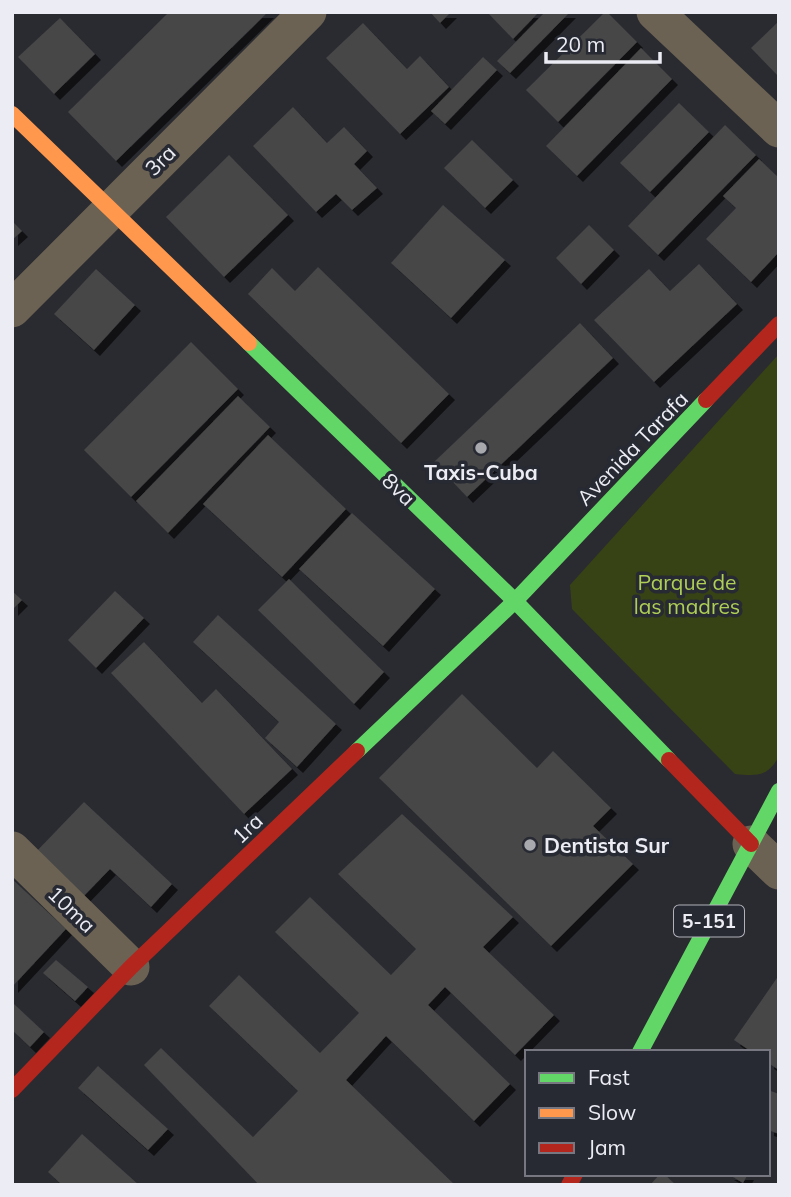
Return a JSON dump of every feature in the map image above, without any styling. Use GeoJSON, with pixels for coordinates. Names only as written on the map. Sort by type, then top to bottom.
{"type":"FeatureCollection","features":[{"type":"Feature","properties":{"kind":"street","name":"3ra"},"geometry":{"type":"LineString","coordinates":[[12,309],[308,12]]}},
{"type":"Feature","properties":{"kind":"street"},"geometry":{"type":"LineString","coordinates":[[655,12],[779,129]]}},
{"type":"Feature","properties":{"kind":"street","name":"8va"},"geometry":{"type":"LineString","coordinates":[[12,114],[515,601],[779,871]]}},
{"type":"Feature","properties":{"kind":"street","name":"Avenida Tarafa"},"geometry":{"type":"LineString","coordinates":[[515,601],[779,324]]}},
{"type":"Feature","properties":{"kind":"street","name":"1ra"},"geometry":{"type":"LineString","coordinates":[[12,1090],[131,967],[515,601]]}},
{"type":"Feature","properties":{"kind":"street","name":"5-151"},"geometry":{"type":"LineString","coordinates":[[641,1050],[779,791]]}},
{"type":"Feature","properties":{"kind":"street","name":"10ma"},"geometry":{"type":"LineString","coordinates":[[12,850],[131,967]]}},
{"type":"Feature","properties":{"kind":"green space","name":"Parque de las madres"},"geometry":{"type":"Polygon","coordinates":[[[779,354],[779,756],[771,768],[761,774],[735,774],[572,609],[570,585],[779,354]]]}},
{"type":"Feature","properties":{"kind":"building"},"geometry":{"type":"Polygon","coordinates":[[[169,12],[268,12],[116,161],[68,112],[169,12]]]}},
{"type":"Feature","properties":{"kind":"building"},"geometry":{"type":"Polygon","coordinates":[[[430,12],[451,12],[440,23],[430,12]]]}},
{"type":"Feature","properties":{"kind":"building"},"geometry":{"type":"Polygon","coordinates":[[[487,12],[539,12],[513,39],[487,12]]]}},
{"type":"Feature","properties":{"kind":"building"},"geometry":{"type":"Polygon","coordinates":[[[545,12],[570,12],[510,73],[497,61],[545,12]]]}},
{"type":"Feature","properties":{"kind":"building"},"geometry":{"type":"Polygon","coordinates":[[[605,12],[637,42],[558,122],[526,90],[605,12]]]}},
{"type":"Feature","properties":{"kind":"building"},"geometry":{"type":"Polygon","coordinates":[[[60,18],[95,54],[54,94],[18,57],[60,18]]]}},
{"type":"Feature","properties":{"kind":"building"},"geometry":{"type":"Polygon","coordinates":[[[779,21],[779,77],[751,48],[779,21]]]}},
{"type":"Feature","properties":{"kind":"building"},"geometry":{"type":"Polygon","coordinates":[[[363,23],[407,69],[420,56],[449,87],[400,134],[326,58],[363,23]]]}},
{"type":"Feature","properties":{"kind":"building"},"geometry":{"type":"Polygon","coordinates":[[[641,48],[672,79],[577,176],[546,146],[641,48]]]}},
{"type":"Feature","properties":{"kind":"building"},"geometry":{"type":"Polygon","coordinates":[[[483,57],[497,70],[445,124],[431,111],[483,57]]]}},
{"type":"Feature","properties":{"kind":"building"},"geometry":{"type":"Polygon","coordinates":[[[679,103],[709,132],[650,192],[620,163],[679,103]]]}},
{"type":"Feature","properties":{"kind":"building"},"geometry":{"type":"Polygon","coordinates":[[[293,107],[327,143],[344,127],[367,151],[354,164],[377,188],[352,210],[336,194],[316,212],[253,146],[293,107]]]}},
{"type":"Feature","properties":{"kind":"building"},"geometry":{"type":"Polygon","coordinates":[[[725,125],[756,155],[658,255],[628,226],[725,125]]]}},
{"type":"Feature","properties":{"kind":"building"},"geometry":{"type":"Polygon","coordinates":[[[472,140],[513,180],[485,208],[444,168],[472,140]]]}},
{"type":"Feature","properties":{"kind":"building"},"geometry":{"type":"Polygon","coordinates":[[[229,155],[288,215],[224,277],[166,217],[229,155]]]}},
{"type":"Feature","properties":{"kind":"building"},"geometry":{"type":"Polygon","coordinates":[[[759,159],[779,178],[779,252],[751,282],[706,239],[736,208],[723,196],[759,159]]]}},
{"type":"Feature","properties":{"kind":"building"},"geometry":{"type":"Polygon","coordinates":[[[443,205],[505,260],[451,318],[391,263],[443,205]]]}},
{"type":"Feature","properties":{"kind":"building"},"geometry":{"type":"Polygon","coordinates":[[[12,221],[22,231],[12,240],[12,221]]]}},
{"type":"Feature","properties":{"kind":"building"},"geometry":{"type":"Polygon","coordinates":[[[589,225],[614,250],[581,284],[556,258],[589,225]]]}},
{"type":"Feature","properties":{"kind":"building"},"geometry":{"type":"Polygon","coordinates":[[[699,264],[737,304],[654,382],[594,320],[649,269],[670,291],[699,264]]]}},
{"type":"Feature","properties":{"kind":"building"},"geometry":{"type":"Polygon","coordinates":[[[318,267],[449,394],[401,443],[248,294],[272,268],[295,291],[318,267]]]}},
{"type":"Feature","properties":{"kind":"building"},"geometry":{"type":"Polygon","coordinates":[[[96,269],[135,305],[94,350],[54,314],[96,269]]]}},
{"type":"Feature","properties":{"kind":"building"},"geometry":{"type":"Polygon","coordinates":[[[580,323],[613,358],[467,497],[434,462],[580,323]]]}},
{"type":"Feature","properties":{"kind":"building"},"geometry":{"type":"Polygon","coordinates":[[[191,342],[238,389],[131,497],[84,450],[191,342]]]}},
{"type":"Feature","properties":{"kind":"building"},"geometry":{"type":"Polygon","coordinates":[[[238,396],[270,427],[168,533],[136,501],[238,396]]]}},
{"type":"Feature","properties":{"kind":"building"},"geometry":{"type":"Polygon","coordinates":[[[268,435],[346,509],[282,577],[203,504],[268,435]]]}},
{"type":"Feature","properties":{"kind":"building"},"geometry":{"type":"Polygon","coordinates":[[[352,513],[435,589],[383,646],[299,569],[352,513]]]}},
{"type":"Feature","properties":{"kind":"building"},"geometry":{"type":"Polygon","coordinates":[[[289,579],[384,672],[354,704],[258,610],[289,579]]]}},
{"type":"Feature","properties":{"kind":"building"},"geometry":{"type":"Polygon","coordinates":[[[12,591],[22,600],[12,610],[12,591]]]}},
{"type":"Feature","properties":{"kind":"building"},"geometry":{"type":"Polygon","coordinates":[[[115,591],[144,618],[96,668],[68,640],[115,591]]]}},
{"type":"Feature","properties":{"kind":"building"},"geometry":{"type":"Polygon","coordinates":[[[218,615],[336,724],[297,767],[265,738],[279,722],[193,642],[218,615]]]}},
{"type":"Feature","properties":{"kind":"building"},"geometry":{"type":"Polygon","coordinates":[[[144,642],[202,703],[216,689],[292,769],[244,814],[111,673],[144,642]]]}},
{"type":"Feature","properties":{"kind":"building","name":"Dentista Sur"},"geometry":{"type":"Polygon","coordinates":[[[462,694],[537,768],[553,751],[611,808],[593,826],[633,864],[551,946],[379,778],[462,694]]]}},
{"type":"Feature","properties":{"kind":"building"},"geometry":{"type":"Polygon","coordinates":[[[84,802],[172,884],[151,907],[110,869],[80,900],[33,855],[84,802]]]}},
{"type":"Feature","properties":{"kind":"building"},"geometry":{"type":"Polygon","coordinates":[[[402,814],[513,917],[483,947],[554,1015],[515,1055],[445,987],[428,1005],[510,1084],[474,1121],[386,1036],[346,1080],[455,1185],[259,1185],[144,1065],[161,1048],[253,1137],[298,1091],[209,1006],[239,975],[320,1053],[359,1013],[275,932],[310,897],[391,975],[416,949],[338,874],[402,814]]]}},
{"type":"Feature","properties":{"kind":"building"},"geometry":{"type":"Polygon","coordinates":[[[12,879],[66,929],[12,987],[12,879]]]}},
{"type":"Feature","properties":{"kind":"building"},"geometry":{"type":"Polygon","coordinates":[[[56,960],[88,987],[75,1001],[43,973],[56,960]]]}},
{"type":"Feature","properties":{"kind":"building"},"geometry":{"type":"Polygon","coordinates":[[[779,975],[779,1070],[770,1064],[770,1050],[749,1050],[734,1040],[779,975]]]}},
{"type":"Feature","properties":{"kind":"building"},"geometry":{"type":"Polygon","coordinates":[[[14,1004],[44,1032],[30,1047],[12,1030],[14,1004]]]}},
{"type":"Feature","properties":{"kind":"building"},"geometry":{"type":"Polygon","coordinates":[[[98,1066],[168,1129],[148,1150],[78,1088],[98,1066]]]}},
{"type":"Feature","properties":{"kind":"building"},"geometry":{"type":"Polygon","coordinates":[[[770,1091],[779,1094],[779,1134],[770,1131],[770,1091]]]}},
{"type":"Feature","properties":{"kind":"building"},"geometry":{"type":"Polygon","coordinates":[[[82,1134],[139,1185],[62,1185],[48,1172],[82,1134]]]}},
{"type":"Feature","properties":{"kind":"building"},"geometry":{"type":"Polygon","coordinates":[[[658,1176],[666,1176],[676,1185],[650,1185],[658,1176]]]}},
{"type":"Feature","properties":{"kind":"building"},"geometry":{"type":"Polygon","coordinates":[[[731,1176],[747,1176],[743,1183],[731,1176]]]}},
{"type":"Feature","properties":{"kind":"traffic: fast"},"geometry":{"type":"LineString","coordinates":[[249,343],[515,601],[669,760]]}},
{"type":"Feature","properties":{"kind":"traffic: fast"},"geometry":{"type":"LineString","coordinates":[[357,751],[515,601],[706,400]]}},
{"type":"Feature","properties":{"kind":"traffic: fast"},"geometry":{"type":"LineString","coordinates":[[641,1050],[779,791]]}},
{"type":"Feature","properties":{"kind":"traffic: slow"},"geometry":{"type":"LineString","coordinates":[[12,114],[249,343]]}},
{"type":"Feature","properties":{"kind":"traffic: jam"},"geometry":{"type":"LineString","coordinates":[[706,400],[779,324]]}},
{"type":"Feature","properties":{"kind":"traffic: jam"},"geometry":{"type":"LineString","coordinates":[[12,1090],[131,967],[357,751]]}},
{"type":"Feature","properties":{"kind":"traffic: jam"},"geometry":{"type":"LineString","coordinates":[[669,760],[751,844]]}},
{"type":"Feature","properties":{"kind":"traffic: jam"},"geometry":{"type":"LineString","coordinates":[[569,1185],[574,1176]]}},
{"type":"Feature","properties":{"kind":"place","name":"Taxis-Cuba"},"geometry":{"type":"Point","coordinates":[481,448]}},
{"type":"Feature","properties":{"kind":"place","name":"Dentista Sur"},"geometry":{"type":"Point","coordinates":[530,845]}}]}
